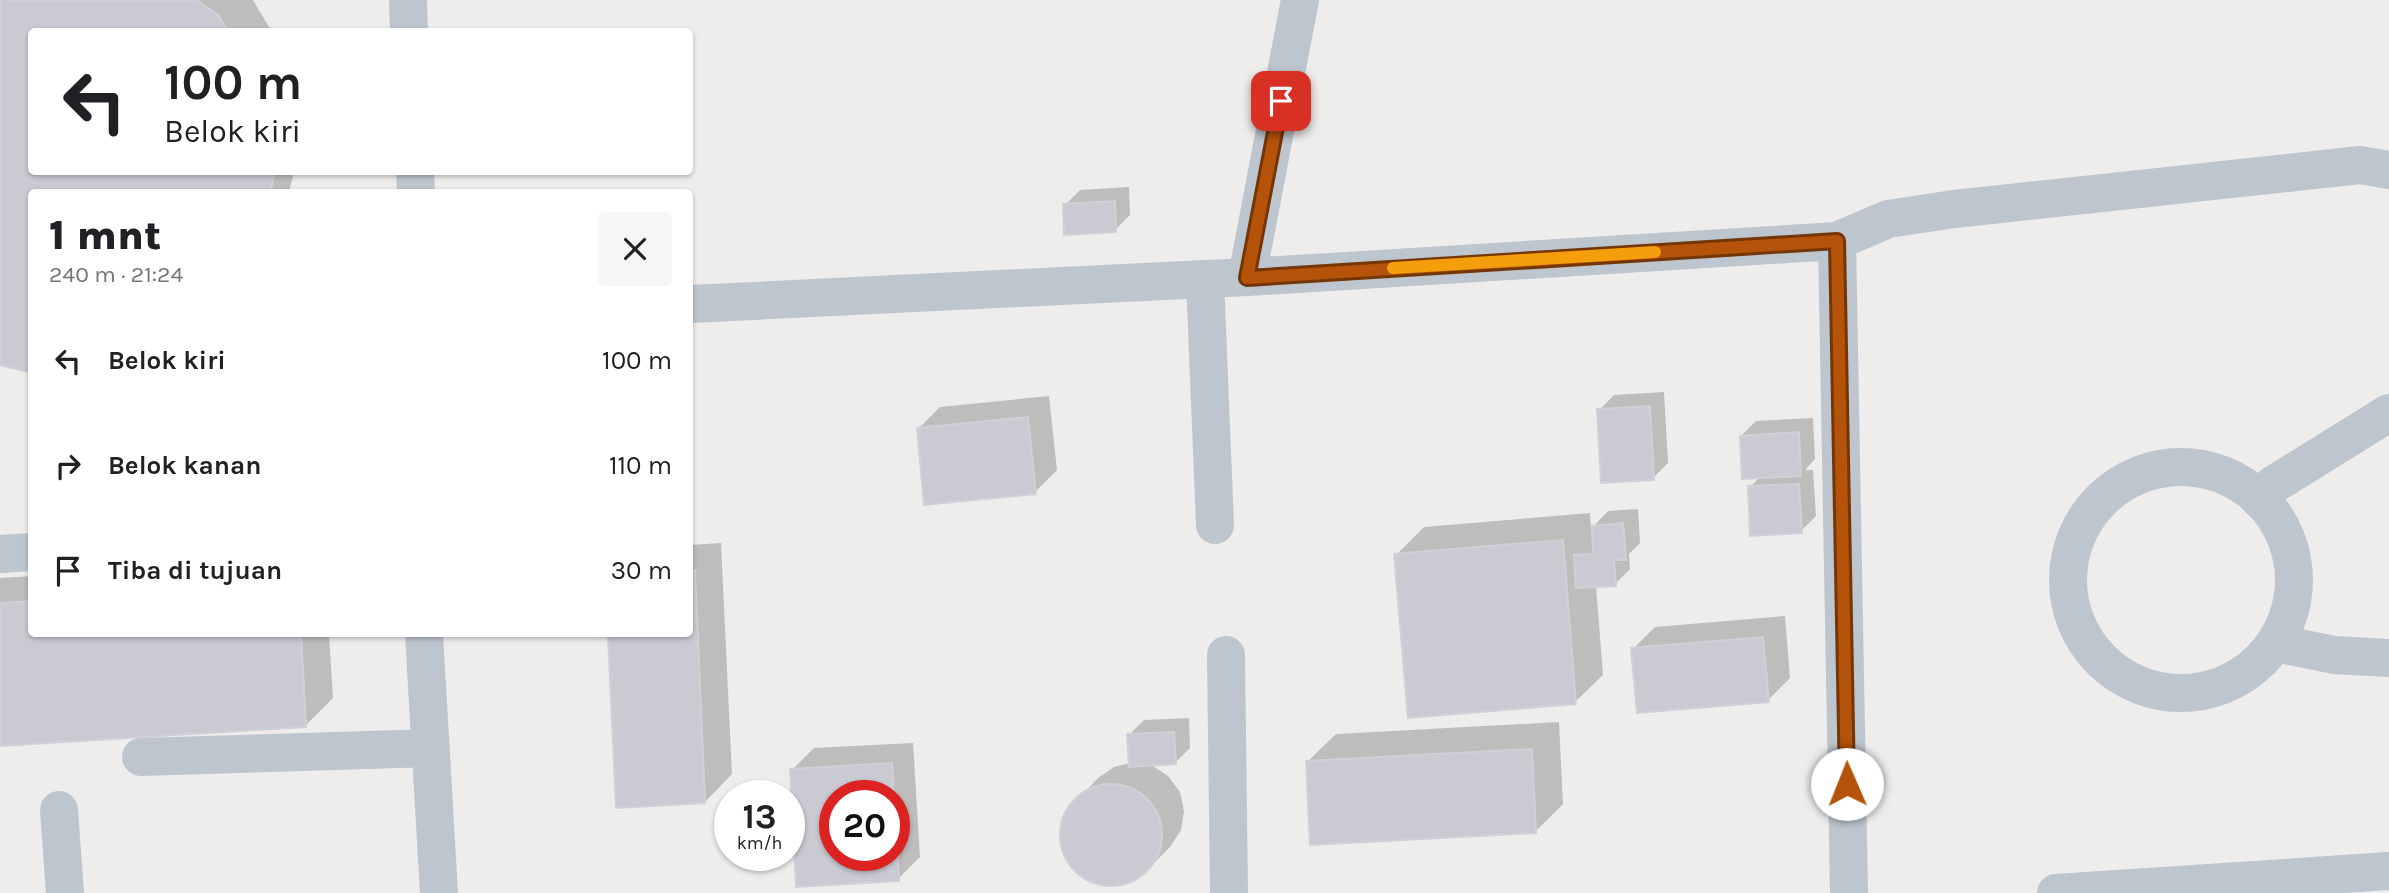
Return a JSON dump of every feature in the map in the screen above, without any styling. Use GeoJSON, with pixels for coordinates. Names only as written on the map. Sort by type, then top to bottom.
{"type":"FeatureCollection","features":[{"type":"Feature","properties":{"kind":"lane"},"geometry":{"type":"LineString","coordinates":[[408,0],[409,28]]}},
{"type":"Feature","properties":{"kind":"lane"},"geometry":{"type":"LineString","coordinates":[[1247,278],[1300,0]]}},
{"type":"Feature","properties":{"kind":"lane"},"geometry":{"type":"LineString","coordinates":[[693,304],[1247,278],[1837,241],[1888,219],[1954,209],[2360,165],[2389,170]]}},
{"type":"Feature","properties":{"kind":"lane"},"geometry":{"type":"LineString","coordinates":[[1837,241],[1849,893]]}},
{"type":"Feature","properties":{"kind":"lane"},"geometry":{"type":"LineString","coordinates":[[1205,279],[1215,525]]}},
{"type":"Feature","properties":{"kind":"lane"},"geometry":{"type":"LineString","coordinates":[[2260,500],[2273,485],[2389,414]]}},
{"type":"Feature","properties":{"kind":"lane"},"geometry":{"type":"LineString","coordinates":[[2202,467],[2244,484],[2275,516],[2293,557],[2293,602],[2276,643],[2245,675],[2204,693],[2159,693],[2118,676],[2086,645],[2069,604],[2068,559],[2086,517],[2117,485],[2158,468],[2202,467]]}},
{"type":"Feature","properties":{"kind":"lane"},"geometry":{"type":"LineString","coordinates":[[0,554],[28,552]]}},
{"type":"Feature","properties":{"kind":"lane"},"geometry":{"type":"LineString","coordinates":[[424,637],[439,893]]}},
{"type":"Feature","properties":{"kind":"lane"},"geometry":{"type":"LineString","coordinates":[[2276,643],[2334,655],[2389,657]]}},
{"type":"Feature","properties":{"kind":"lane"},"geometry":{"type":"LineString","coordinates":[[1226,655],[1230,893]]}},
{"type":"Feature","properties":{"kind":"lane"},"geometry":{"type":"LineString","coordinates":[[141,757],[431,748]]}},
{"type":"Feature","properties":{"kind":"lane"},"geometry":{"type":"LineString","coordinates":[[59,810],[65,893]]}},
{"type":"Feature","properties":{"kind":"lane"},"geometry":{"type":"LineString","coordinates":[[2056,893],[2389,871]]}},
{"type":"Feature","properties":{"kind":"building"},"geometry":{"type":"Polygon","coordinates":[[[0,0],[197,0],[219,16],[226,28],[28,28],[28,175],[274,175],[271,189],[28,189],[28,372],[0,365],[0,0]]]}},
{"type":"Feature","properties":{"kind":"building"},"geometry":{"type":"Polygon","coordinates":[[[1115,201],[1116,232],[1064,235],[1063,204],[1115,201]]]}},
{"type":"Feature","properties":{"kind":"building"},"geometry":{"type":"Polygon","coordinates":[[[1650,406],[1654,480],[1601,483],[1597,409],[1650,406]]]}},
{"type":"Feature","properties":{"kind":"building"},"geometry":{"type":"Polygon","coordinates":[[[1028,417],[1036,494],[924,505],[917,428],[1028,417]]]}},
{"type":"Feature","properties":{"kind":"building"},"geometry":{"type":"Polygon","coordinates":[[[1799,432],[1801,476],[1742,479],[1740,436],[1799,432]]]}},
{"type":"Feature","properties":{"kind":"building"},"geometry":{"type":"Polygon","coordinates":[[[1799,484],[1802,533],[1750,536],[1748,486],[1799,484]]]}},
{"type":"Feature","properties":{"kind":"building"},"geometry":{"type":"Polygon","coordinates":[[[1623,523],[1626,560],[1614,560],[1616,586],[1576,588],[1574,555],[1593,554],[1592,526],[1623,523]]]}},
{"type":"Feature","properties":{"kind":"building"},"geometry":{"type":"Polygon","coordinates":[[[1563,540],[1576,704],[1408,718],[1394,554],[1563,540]]]}},
{"type":"Feature","properties":{"kind":"building"},"geometry":{"type":"Polygon","coordinates":[[[695,570],[705,803],[616,808],[608,637],[693,637],[695,570]]]}},
{"type":"Feature","properties":{"kind":"building"},"geometry":{"type":"Polygon","coordinates":[[[28,601],[28,637],[301,637],[306,727],[0,746],[0,603],[28,601]]]}},
{"type":"Feature","properties":{"kind":"building"},"geometry":{"type":"Polygon","coordinates":[[[1763,637],[1769,702],[1637,713],[1631,648],[1763,637]]]}},
{"type":"Feature","properties":{"kind":"building"},"geometry":{"type":"Polygon","coordinates":[[[1174,732],[1176,764],[1129,767],[1127,734],[1174,732]]]}},
{"type":"Feature","properties":{"kind":"building"},"geometry":{"type":"Polygon","coordinates":[[[1532,749],[1536,833],[1310,845],[1306,761],[1532,749]]]}},
{"type":"Feature","properties":{"kind":"building"},"geometry":{"type":"Polygon","coordinates":[[[892,763],[893,780],[819,780],[819,871],[898,871],[899,881],[796,887],[795,871],[805,871],[805,780],[791,780],[790,769],[892,763]]]}},
{"type":"Feature","properties":{"kind":"building"},"geometry":{"type":"Polygon","coordinates":[[[1111,784],[1131,788],[1147,799],[1158,815],[1162,835],[1158,855],[1147,871],[1131,882],[1111,886],[1091,882],[1075,871],[1064,855],[1060,835],[1064,815],[1075,799],[1091,788],[1111,784]]]}},
{"type":"Feature","properties":{"kind":"slow traffic"},"geometry":{"type":"LineString","coordinates":[[1393,268],[1655,252]]}},
{"type":"Feature","properties":{"kind":"route"},"geometry":{"type":"LineString","coordinates":[[1281,101],[1247,278],[1837,241],[1847,784]]}}]}
